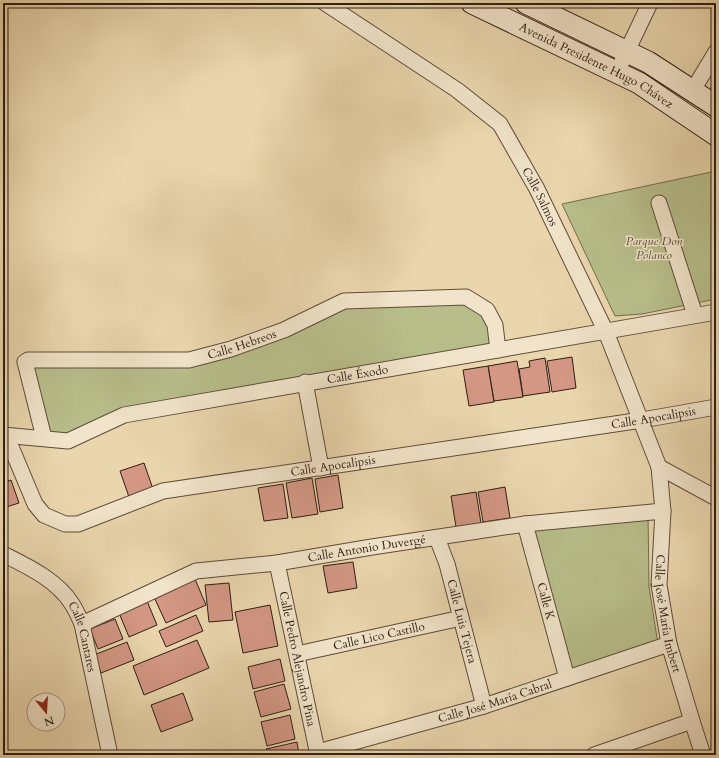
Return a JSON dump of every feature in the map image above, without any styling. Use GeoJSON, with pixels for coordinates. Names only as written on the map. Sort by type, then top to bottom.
{"type":"FeatureCollection","features":[{"type":"Feature","properties":{"kind":"main road","name":"Avenida Presidente Hugo Chávez"},"geometry":{"type":"LineString","coordinates":[[472,3],[639,83],[716,135]]}},
{"type":"Feature","properties":{"kind":"main road","name":"Avenida Presidente Hugo Chávez"},"geometry":{"type":"LineString","coordinates":[[526,3],[648,62],[716,106]]}},
{"type":"Feature","properties":{"kind":"street","name":"Calle Salmos"},"geometry":{"type":"LineString","coordinates":[[325,3],[457,90],[500,124],[537,189],[606,332],[642,420],[659,467]]}},
{"type":"Feature","properties":{"kind":"street"},"geometry":{"type":"LineString","coordinates":[[617,72],[650,3]]}},
{"type":"Feature","properties":{"kind":"street"},"geometry":{"type":"LineString","coordinates":[[693,90],[716,52]]}},
{"type":"Feature","properties":{"kind":"street"},"geometry":{"type":"LineString","coordinates":[[659,203],[695,315]]}},
{"type":"Feature","properties":{"kind":"street","name":"Calle Hebreos"},"geometry":{"type":"LineString","coordinates":[[44,438],[25,362],[28,360],[189,360],[231,349],[284,330],[344,301],[466,297],[486,310],[495,325],[498,350]]}},
{"type":"Feature","properties":{"kind":"street","name":"Calle Éxodo"},"geometry":{"type":"LineString","coordinates":[[5,435],[68,440],[124,415],[305,382],[606,332],[716,312]]}},
{"type":"Feature","properties":{"kind":"street"},"geometry":{"type":"LineString","coordinates":[[305,382],[321,468]]}},
{"type":"Feature","properties":{"kind":"street","name":"Calle Apocalipsis"},"geometry":{"type":"LineString","coordinates":[[5,435],[35,504],[44,515],[64,524],[78,524],[163,491],[642,420],[716,407]]}},
{"type":"Feature","properties":{"kind":"street"},"geometry":{"type":"LineString","coordinates":[[659,467],[716,498]]}},
{"type":"Feature","properties":{"kind":"street","name":"Calle José María Imbert"},"geometry":{"type":"LineString","coordinates":[[659,467],[663,511],[659,585],[669,644],[703,755]]}},
{"type":"Feature","properties":{"kind":"street","name":"Calle Antonio Duvergé"},"geometry":{"type":"LineString","coordinates":[[82,624],[196,571],[277,563],[525,524],[663,511]]}},
{"type":"Feature","properties":{"kind":"street","name":"Calle K"},"geometry":{"type":"LineString","coordinates":[[525,524],[567,678]]}},
{"type":"Feature","properties":{"kind":"street","name":"Calle Luis Tejera"},"geometry":{"type":"LineString","coordinates":[[437,538],[447,564],[484,706]]}},
{"type":"Feature","properties":{"kind":"street","name":"Calle Cantares"},"geometry":{"type":"LineString","coordinates":[[3,554],[31,568],[58,587],[72,604],[82,624],[110,755]]}},
{"type":"Feature","properties":{"kind":"street","name":"Calle Pedro Alejandro Pina"},"geometry":{"type":"LineString","coordinates":[[277,563],[318,754]]}},
{"type":"Feature","properties":{"kind":"street","name":"Calle Lico Castillo"},"geometry":{"type":"LineString","coordinates":[[297,654],[460,618]]}},
{"type":"Feature","properties":{"kind":"street","name":"Calle José María Cabral"},"geometry":{"type":"LineString","coordinates":[[318,754],[484,706],[669,644]]}},
{"type":"Feature","properties":{"kind":"street"},"geometry":{"type":"LineString","coordinates":[[594,755],[692,721]]}},
{"type":"Feature","properties":{"kind":"green space","name":"Parque Don Polanco"},"geometry":{"type":"Polygon","coordinates":[[[716,171],[716,299],[642,314],[615,316],[562,204],[716,171]]]}},
{"type":"Feature","properties":{"kind":"green space"},"geometry":{"type":"Polygon","coordinates":[[[466,301],[484,313],[494,347],[125,411],[68,438],[47,436],[26,361],[190,363],[346,305],[466,301]]]}},
{"type":"Feature","properties":{"kind":"green space"},"geometry":{"type":"Polygon","coordinates":[[[648,514],[649,587],[658,644],[568,673],[530,528],[648,514]]]}},
{"type":"Feature","properties":{"kind":"building"},"geometry":{"type":"Polygon","coordinates":[[[572,357],[576,388],[552,392],[547,361],[572,357]]]}},
{"type":"Feature","properties":{"kind":"building"},"geometry":{"type":"Polygon","coordinates":[[[545,358],[550,392],[523,396],[519,369],[530,367],[529,361],[545,358]]]}},
{"type":"Feature","properties":{"kind":"building"},"geometry":{"type":"Polygon","coordinates":[[[517,361],[523,397],[494,401],[488,366],[517,361]]]}},
{"type":"Feature","properties":{"kind":"building"},"geometry":{"type":"Polygon","coordinates":[[[488,366],[494,402],[469,406],[463,370],[488,366]]]}},
{"type":"Feature","properties":{"kind":"building"},"geometry":{"type":"Polygon","coordinates":[[[144,463],[153,489],[129,497],[120,471],[144,463]]]}},
{"type":"Feature","properties":{"kind":"building"},"geometry":{"type":"Polygon","coordinates":[[[338,475],[343,508],[320,512],[315,479],[338,475]]]}},
{"type":"Feature","properties":{"kind":"building"},"geometry":{"type":"Polygon","coordinates":[[[312,478],[318,514],[292,518],[286,483],[312,478]]]}},
{"type":"Feature","properties":{"kind":"building"},"geometry":{"type":"Polygon","coordinates":[[[11,480],[19,503],[3,508],[3,483],[11,480]]]}},
{"type":"Feature","properties":{"kind":"building"},"geometry":{"type":"Polygon","coordinates":[[[283,484],[288,518],[264,521],[258,488],[283,484]]]}},
{"type":"Feature","properties":{"kind":"building"},"geometry":{"type":"Polygon","coordinates":[[[505,487],[510,518],[483,522],[478,492],[505,487]]]}},
{"type":"Feature","properties":{"kind":"building"},"geometry":{"type":"Polygon","coordinates":[[[476,492],[481,523],[456,527],[451,496],[476,492]]]}},
{"type":"Feature","properties":{"kind":"building"},"geometry":{"type":"Polygon","coordinates":[[[353,562],[357,588],[328,593],[323,566],[353,562]]]}},
{"type":"Feature","properties":{"kind":"building"},"geometry":{"type":"Polygon","coordinates":[[[195,579],[206,605],[166,623],[154,597],[195,579]]]}},
{"type":"Feature","properties":{"kind":"building"},"geometry":{"type":"Polygon","coordinates":[[[229,583],[233,620],[209,622],[205,585],[229,583]]]}},
{"type":"Feature","properties":{"kind":"building"},"geometry":{"type":"Polygon","coordinates":[[[147,601],[157,625],[129,637],[119,613],[147,601]]]}},
{"type":"Feature","properties":{"kind":"building"},"geometry":{"type":"Polygon","coordinates":[[[270,605],[278,646],[243,653],[235,612],[270,605]]]}},
{"type":"Feature","properties":{"kind":"building"},"geometry":{"type":"Polygon","coordinates":[[[196,615],[203,631],[166,647],[159,631],[196,615]]]}},
{"type":"Feature","properties":{"kind":"building"},"geometry":{"type":"Polygon","coordinates":[[[115,619],[123,639],[98,649],[90,629],[115,619]]]}},
{"type":"Feature","properties":{"kind":"building"},"geometry":{"type":"Polygon","coordinates":[[[197,640],[209,668],[144,695],[133,666],[197,640]]]}},
{"type":"Feature","properties":{"kind":"building"},"geometry":{"type":"Polygon","coordinates":[[[127,642],[134,660],[101,673],[94,655],[127,642]]]}},
{"type":"Feature","properties":{"kind":"building"},"geometry":{"type":"Polygon","coordinates":[[[280,659],[285,681],[253,689],[248,667],[280,659]]]}},
{"type":"Feature","properties":{"kind":"building"},"geometry":{"type":"Polygon","coordinates":[[[284,684],[291,709],[261,717],[254,692],[284,684]]]}},
{"type":"Feature","properties":{"kind":"building"},"geometry":{"type":"Polygon","coordinates":[[[183,693],[193,720],[161,732],[151,705],[183,693]]]}},
{"type":"Feature","properties":{"kind":"building"},"geometry":{"type":"Polygon","coordinates":[[[290,715],[295,739],[267,746],[261,722],[290,715]]]}},
{"type":"Feature","properties":{"kind":"building"},"geometry":{"type":"Polygon","coordinates":[[[297,742],[299,755],[268,755],[266,749],[297,742]]]}}]}
